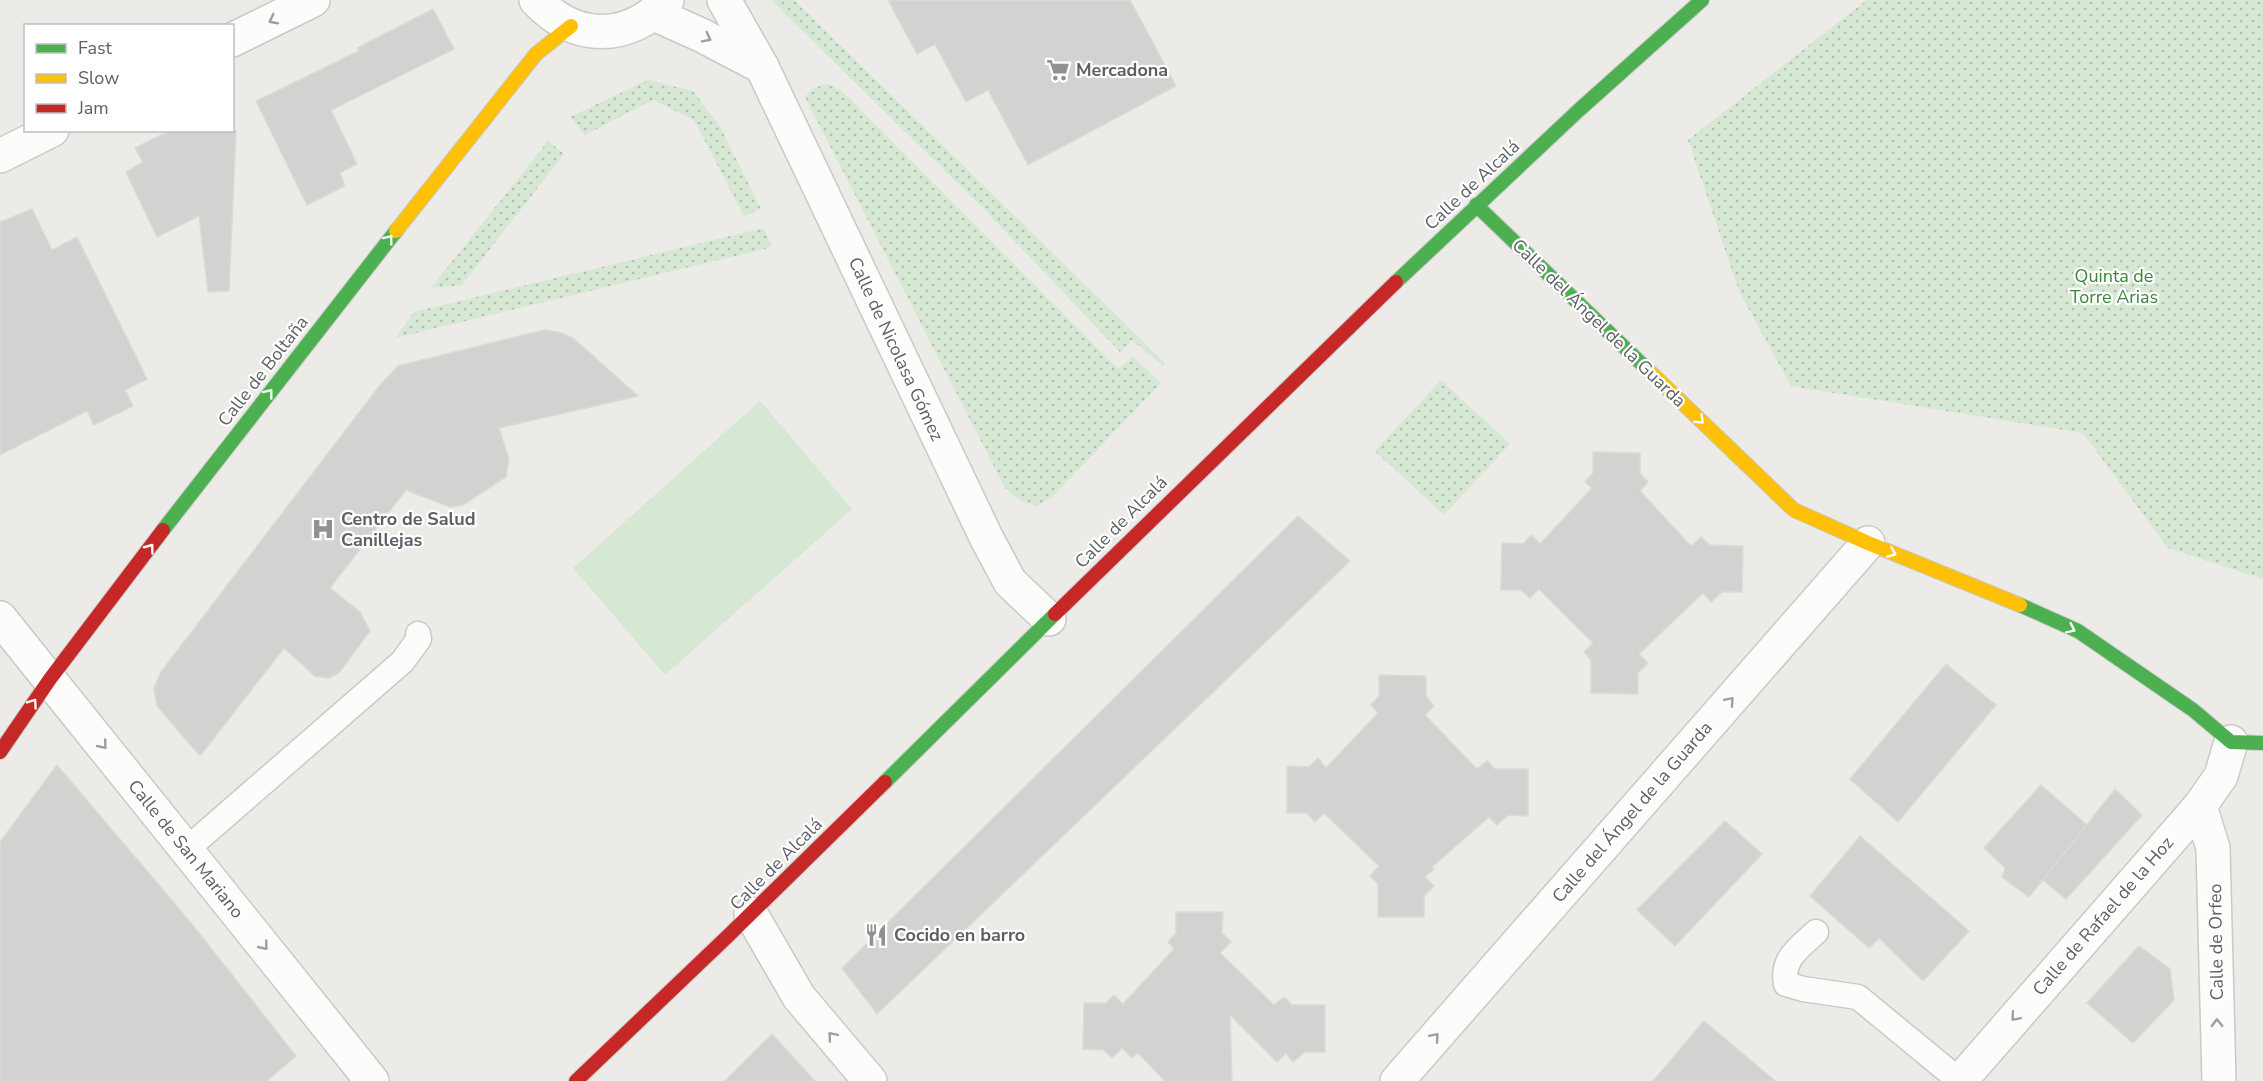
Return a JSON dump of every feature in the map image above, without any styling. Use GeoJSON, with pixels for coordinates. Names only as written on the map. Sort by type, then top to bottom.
{"type":"FeatureCollection","features":[{"type":"Feature","properties":{"kind":"street"},"geometry":{"type":"LineString","coordinates":[[234,39],[313,0]]}},
{"type":"Feature","properties":{"kind":"street"},"geometry":{"type":"LineString","coordinates":[[536,0],[552,15],[571,26],[592,31],[614,31],[635,25],[660,7],[701,34],[762,67]]}},
{"type":"Feature","properties":{"kind":"street","name":"Calle de Nicolasa Gómez"},"geometry":{"type":"LineString","coordinates":[[724,0],[762,67],[991,546],[1010,582],[1049,619]]}},
{"type":"Feature","properties":{"kind":"street","name":"Calle de Alcalá"},"geometry":{"type":"LineString","coordinates":[[576,1081],[751,914],[1220,450],[1476,205],[1702,0]]}},
{"type":"Feature","properties":{"kind":"street","name":"Calle de Boltaña"},"geometry":{"type":"LineString","coordinates":[[0,752],[50,679],[236,435],[508,89],[536,54],[571,26]]}},
{"type":"Feature","properties":{"kind":"street"},"geometry":{"type":"LineString","coordinates":[[0,156],[48,132]]}},
{"type":"Feature","properties":{"kind":"street","name":"Calle del Ángel de la Guarda"},"geometry":{"type":"LineString","coordinates":[[1476,205],[1794,510],[2078,631],[2193,710],[2231,742]]}},
{"type":"Feature","properties":{"kind":"street","name":"Calle del Ángel de la Guarda"},"geometry":{"type":"LineString","coordinates":[[1397,1081],[1868,543]]}},
{"type":"Feature","properties":{"kind":"street","name":"Calle de San Mariano"},"geometry":{"type":"LineString","coordinates":[[0,618],[372,1081]]}},
{"type":"Feature","properties":{"kind":"street"},"geometry":{"type":"LineString","coordinates":[[2231,742],[2263,743]]}},
{"type":"Feature","properties":{"kind":"street","name":"Calle de Rafael de la Hoz"},"geometry":{"type":"LineString","coordinates":[[1960,1081],[2200,806],[2221,776],[2231,742]]}},
{"type":"Feature","properties":{"kind":"street","name":"Calle de Orfeo"},"geometry":{"type":"LineString","coordinates":[[2200,806],[2213,848],[2219,1081]]}},
{"type":"Feature","properties":{"kind":"street"},"geometry":{"type":"LineString","coordinates":[[751,914],[799,997],[870,1081]]}},
{"type":"Feature","properties":{"kind":"lane"},"geometry":{"type":"LineString","coordinates":[[187,849],[402,663],[419,639],[418,634]]}},
{"type":"Feature","properties":{"kind":"lane"},"geometry":{"type":"LineString","coordinates":[[1815,932],[1794,952],[1784,971],[1786,984],[1803,989],[1858,997],[1960,1081]]}},
{"type":"Feature","properties":{"kind":"green space"},"geometry":{"type":"Polygon","coordinates":[[[771,0],[794,0],[1165,363],[1163,366],[1132,340],[1120,352],[987,212],[771,0]]]}},
{"type":"Feature","properties":{"kind":"green space","name":"Quinta de Torre Arias"},"geometry":{"type":"Polygon","coordinates":[[[1867,0],[2263,0],[2263,579],[2168,548],[2083,433],[1791,386],[1739,291],[1688,140],[1867,0]]]}},
{"type":"Feature","properties":{"kind":"green space"},"geometry":{"type":"Polygon","coordinates":[[[648,80],[693,91],[719,125],[761,209],[744,216],[694,120],[653,100],[585,135],[570,117],[648,80]]]}},
{"type":"Feature","properties":{"kind":"green space"},"geometry":{"type":"Polygon","coordinates":[[[828,84],[844,93],[1118,369],[1133,357],[1161,383],[1051,498],[1037,506],[1021,501],[1005,488],[805,97],[813,88],[828,84]]]}},
{"type":"Feature","properties":{"kind":"green space"},"geometry":{"type":"Polygon","coordinates":[[[548,141],[564,154],[462,285],[431,288],[548,141]]]}},
{"type":"Feature","properties":{"kind":"green space"},"geometry":{"type":"Polygon","coordinates":[[[764,228],[772,247],[395,338],[414,312],[764,228]]]}},
{"type":"Feature","properties":{"kind":"green space"},"geometry":{"type":"Polygon","coordinates":[[[1441,380],[1510,444],[1444,515],[1375,451],[1441,380]]]}},
{"type":"Feature","properties":{"kind":"green space"},"geometry":{"type":"Polygon","coordinates":[[[760,401],[852,509],[665,675],[573,568],[760,401]]]}},
{"type":"Feature","properties":{"kind":"building","name":"Mercadona"},"geometry":{"type":"Polygon","coordinates":[[[888,0],[1130,0],[1176,86],[1028,165],[988,90],[966,102],[935,44],[917,54],[888,0]]]}},
{"type":"Feature","properties":{"kind":"building"},"geometry":{"type":"Polygon","coordinates":[[[433,9],[454,49],[331,110],[357,164],[340,173],[345,186],[307,205],[256,101],[359,51],[357,48],[433,9]]]}},
{"type":"Feature","properties":{"kind":"building"},"geometry":{"type":"Polygon","coordinates":[[[236,130],[229,291],[208,292],[199,216],[157,237],[126,172],[143,162],[135,148],[167,132],[234,132],[236,130]]]}},
{"type":"Feature","properties":{"kind":"building"},"geometry":{"type":"Polygon","coordinates":[[[32,209],[52,250],[77,237],[147,379],[125,390],[133,406],[94,425],[87,411],[0,455],[0,222],[32,209]]]}},
{"type":"Feature","properties":{"kind":"building","name":"Centro de Salud Canillejas"},"geometry":{"type":"Polygon","coordinates":[[[544,330],[559,332],[573,338],[638,396],[499,428],[509,459],[506,477],[463,505],[450,507],[406,490],[330,588],[360,612],[370,631],[339,673],[329,678],[315,676],[284,648],[200,756],[157,706],[154,688],[161,672],[380,385],[398,366],[544,330]]]}},
{"type":"Feature","properties":{"kind":"building"},"geometry":{"type":"Polygon","coordinates":[[[1593,452],[1640,453],[1640,473],[1648,482],[1640,491],[1691,546],[1701,537],[1710,545],[1743,546],[1742,592],[1722,592],[1711,602],[1703,593],[1639,654],[1648,663],[1638,673],[1638,694],[1591,693],[1591,660],[1584,652],[1593,643],[1539,589],[1530,598],[1521,590],[1501,590],[1502,543],[1523,544],[1531,535],[1540,544],[1592,488],[1585,482],[1593,473],[1593,452]]]}},
{"type":"Feature","properties":{"kind":"building"},"geometry":{"type":"Polygon","coordinates":[[[1298,516],[1350,561],[877,1014],[842,968],[1298,516]]]}},
{"type":"Feature","properties":{"kind":"building"},"geometry":{"type":"Polygon","coordinates":[[[1946,664],[1996,705],[1898,822],[1850,779],[1946,664]]]}},
{"type":"Feature","properties":{"kind":"building"},"geometry":{"type":"Polygon","coordinates":[[[1379,675],[1426,676],[1426,696],[1434,706],[1425,715],[1477,769],[1487,761],[1495,769],[1528,769],[1528,816],[1508,815],[1497,825],[1489,817],[1432,867],[1434,869],[1425,877],[1434,886],[1424,896],[1424,917],[1378,917],[1378,884],[1370,876],[1379,866],[1324,813],[1315,822],[1307,813],[1287,813],[1287,766],[1309,767],[1318,758],[1326,768],[1378,713],[1371,705],[1379,696],[1379,675]]]}},
{"type":"Feature","properties":{"kind":"building"},"geometry":{"type":"Polygon","coordinates":[[[57,765],[192,924],[296,1056],[267,1081],[0,1081],[0,842],[57,765]]]}},
{"type":"Feature","properties":{"kind":"building"},"geometry":{"type":"Polygon","coordinates":[[[2041,785],[2087,825],[2029,897],[2002,877],[2005,868],[1984,848],[2041,785]]]}},
{"type":"Feature","properties":{"kind":"building"},"geometry":{"type":"Polygon","coordinates":[[[2115,789],[2142,815],[2066,899],[2043,880],[2115,789]]]}},
{"type":"Feature","properties":{"kind":"building"},"geometry":{"type":"Polygon","coordinates":[[[1725,821],[1762,854],[1675,946],[1637,910],[1725,821]]]}},
{"type":"Feature","properties":{"kind":"building"},"geometry":{"type":"Polygon","coordinates":[[[1860,836],[1969,931],[1923,981],[1879,938],[1869,948],[1810,896],[1860,836]]]}},
{"type":"Feature","properties":{"kind":"building"},"geometry":{"type":"Polygon","coordinates":[[[1176,912],[1223,912],[1222,933],[1231,942],[1220,953],[1274,1005],[1284,997],[1292,1005],[1325,1005],[1325,1052],[1305,1052],[1293,1062],[1286,1053],[1277,1062],[1230,1015],[1232,1081],[1165,1081],[1138,1053],[1132,1058],[1122,1048],[1112,1058],[1104,1050],[1083,1049],[1084,1003],[1106,1003],[1114,995],[1123,1004],[1174,949],[1168,942],[1176,933],[1176,912]]]}},
{"type":"Feature","properties":{"kind":"building"},"geometry":{"type":"Polygon","coordinates":[[[2139,946],[2170,969],[2174,1000],[2133,1043],[2087,1003],[2139,946]]]}},
{"type":"Feature","properties":{"kind":"building"},"geometry":{"type":"Polygon","coordinates":[[[1704,1021],[1775,1081],[1653,1081],[1704,1021]]]}},
{"type":"Feature","properties":{"kind":"building"},"geometry":{"type":"Polygon","coordinates":[[[772,1034],[815,1081],[725,1081],[772,1034]]]}},
{"type":"Feature","properties":{"kind":"traffic: fast"},"geometry":{"type":"LineString","coordinates":[[1396,282],[1579,110],[1702,0]]}},
{"type":"Feature","properties":{"kind":"traffic: fast"},"geometry":{"type":"LineString","coordinates":[[1476,205],[1647,369]]}},
{"type":"Feature","properties":{"kind":"traffic: fast"},"geometry":{"type":"LineString","coordinates":[[163,530],[396,231]]}},
{"type":"Feature","properties":{"kind":"traffic: fast"},"geometry":{"type":"LineString","coordinates":[[2020,605],[2078,631],[2193,710],[2231,742],[2263,743]]}},
{"type":"Feature","properties":{"kind":"traffic: fast"},"geometry":{"type":"LineString","coordinates":[[885,782],[1055,614]]}},
{"type":"Feature","properties":{"kind":"traffic: slow"},"geometry":{"type":"LineString","coordinates":[[396,231],[536,54],[571,26]]}},
{"type":"Feature","properties":{"kind":"traffic: slow"},"geometry":{"type":"LineString","coordinates":[[1647,369],[1794,510],[2020,605]]}},
{"type":"Feature","properties":{"kind":"traffic: jam"},"geometry":{"type":"LineString","coordinates":[[1055,614],[1396,282]]}},
{"type":"Feature","properties":{"kind":"traffic: jam"},"geometry":{"type":"LineString","coordinates":[[0,752],[50,679],[163,530]]}},
{"type":"Feature","properties":{"kind":"traffic: jam"},"geometry":{"type":"LineString","coordinates":[[576,1081],[885,782]]}},
{"type":"Feature","properties":{"kind":"place","name":"Mercadona"},"geometry":{"type":"Point","coordinates":[1058,70]}},
{"type":"Feature","properties":{"kind":"place","name":"Centro de Salud Canillejas"},"geometry":{"type":"Point","coordinates":[323,529]}},
{"type":"Feature","properties":{"kind":"place","name":"Cocido en barro"},"geometry":{"type":"Point","coordinates":[876,935]}}]}
